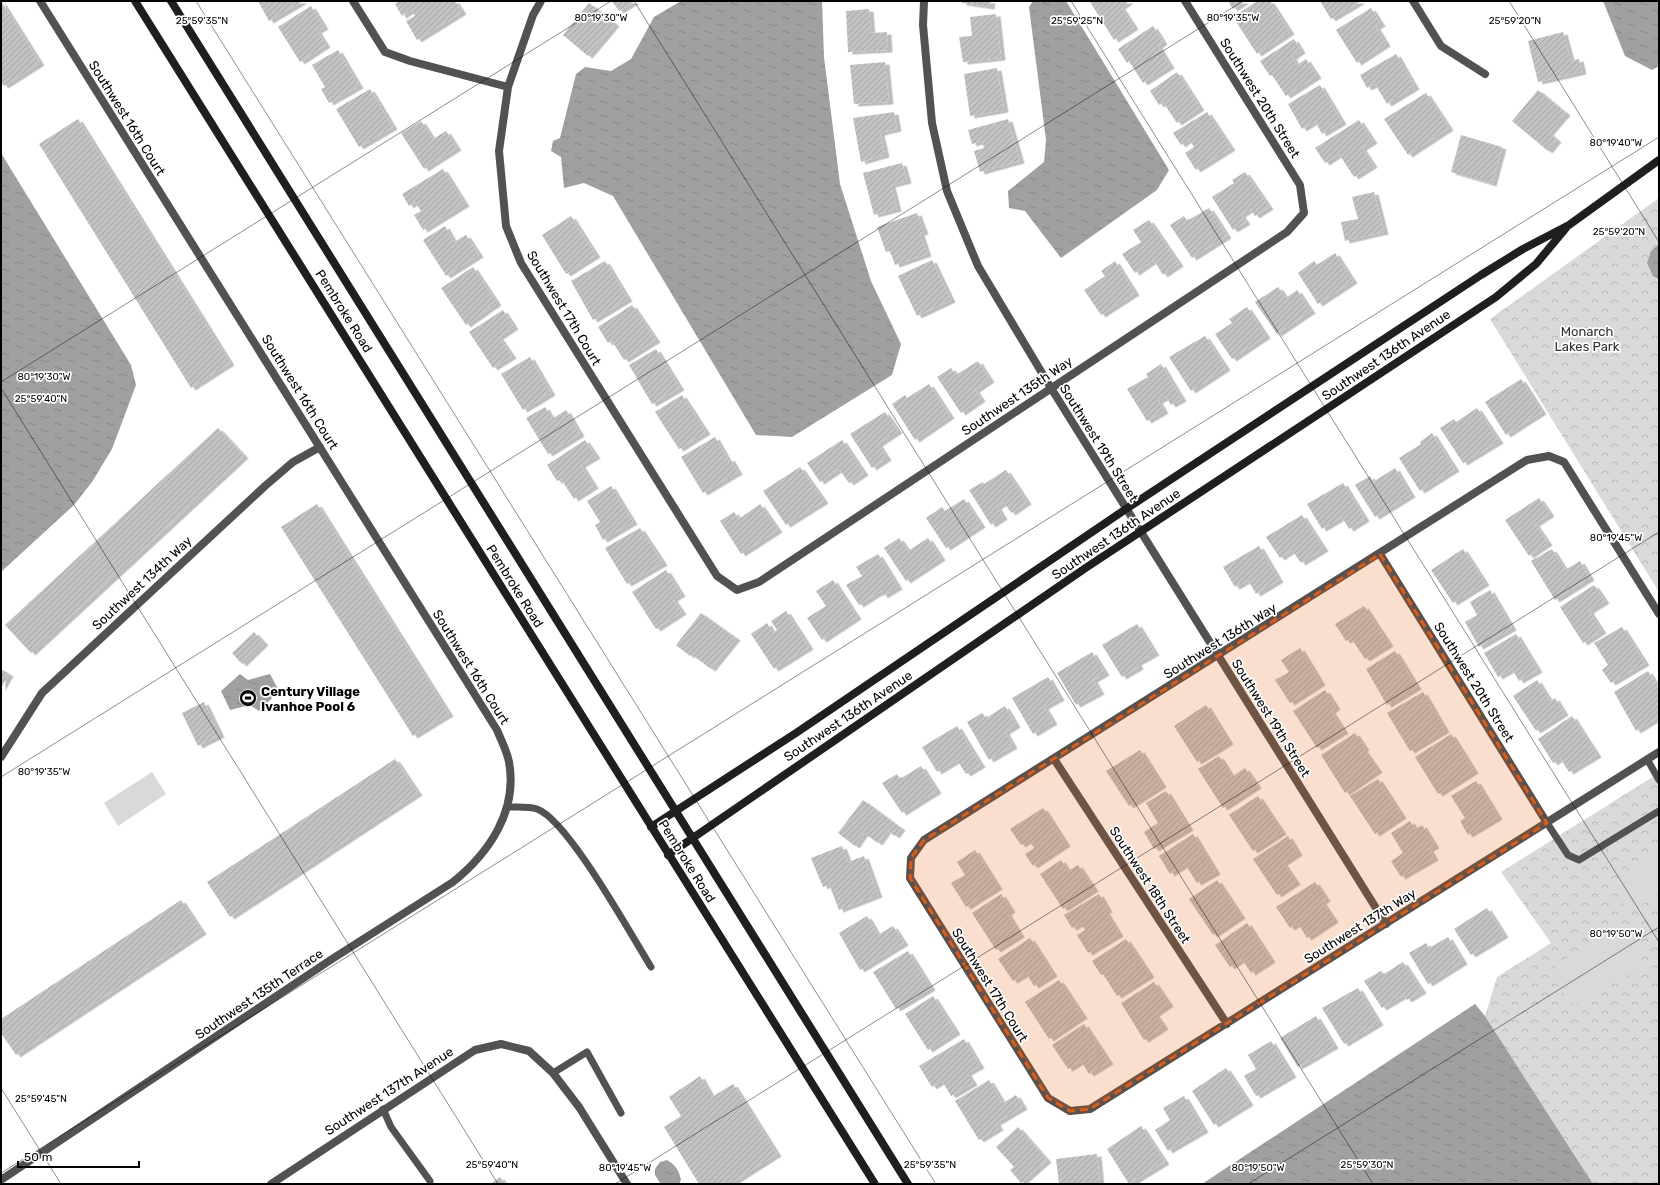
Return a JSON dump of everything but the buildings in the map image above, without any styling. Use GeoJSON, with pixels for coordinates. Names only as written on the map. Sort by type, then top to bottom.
{"type":"FeatureCollection","features":[{"type":"Feature","properties":{"kind":"main road","name":"Pembroke Road"},"geometry":{"type":"LineString","coordinates":[[136,1],[651,828],[875,1184]]}},
{"type":"Feature","properties":{"kind":"main road","name":"Pembroke Road"},"geometry":{"type":"LineString","coordinates":[[170,1],[694,838],[908,1184]]}},
{"type":"Feature","properties":{"kind":"main road","name":"Southwest 136th Avenue"},"geometry":{"type":"LineString","coordinates":[[651,828],[796,733],[1126,509],[1481,275],[1523,249],[1569,225],[1659,160]]}},
{"type":"Feature","properties":{"kind":"main road","name":"Southwest 136th Avenue"},"geometry":{"type":"LineString","coordinates":[[668,855],[803,761],[1141,532],[1496,296],[1536,264],[1569,225]]}},
{"type":"Feature","properties":{"kind":"street","name":"Southwest 16th Court"},"geometry":{"type":"LineString","coordinates":[[40,1],[497,730],[509,762],[509,795],[507,807]]}},
{"type":"Feature","properties":{"kind":"street"},"geometry":{"type":"LineString","coordinates":[[353,1],[385,52],[410,61],[508,87]]}},
{"type":"Feature","properties":{"kind":"street","name":"Southwest 17th Court"},"geometry":{"type":"LineString","coordinates":[[542,1],[533,14],[508,87],[499,151],[506,226],[520,263],[717,576],[737,590]]}},
{"type":"Feature","properties":{"kind":"street","name":"Southwest 19th Street"},"geometry":{"type":"LineString","coordinates":[[924,1],[923,24],[932,123],[947,190],[978,266],[1126,509],[1386,924]]}},
{"type":"Feature","properties":{"kind":"street","name":"Southwest 20th Street"},"geometry":{"type":"LineString","coordinates":[[1185,1],[1300,184],[1304,213]]}},
{"type":"Feature","properties":{"kind":"street"},"geometry":{"type":"LineString","coordinates":[[1413,1],[1442,46],[1485,74]]}},
{"type":"Feature","properties":{"kind":"street","name":"Southwest 135th Way"},"geometry":{"type":"LineString","coordinates":[[737,590],[759,582],[1287,232],[1304,213]]}},
{"type":"Feature","properties":{"kind":"street","name":"Southwest 134th Way"},"geometry":{"type":"LineString","coordinates":[[1,757],[42,693],[264,486],[294,462],[320,447]]}},
{"type":"Feature","properties":{"kind":"street","name":"Southwest 136th Way"},"geometry":{"type":"LineString","coordinates":[[911,858],[924,840],[1527,460],[1549,456],[1564,462],[1659,614]]}},
{"type":"Feature","properties":{"kind":"street","name":"Southwest 20th Street"},"geometry":{"type":"LineString","coordinates":[[1380,554],[1547,823]]}},
{"type":"Feature","properties":{"kind":"street","name":"Southwest 137th Way"},"geometry":{"type":"LineString","coordinates":[[1070,1111],[1090,1108],[1227,1024],[1659,752]]}},
{"type":"Feature","properties":{"kind":"street","name":"Southwest 18th Street"},"geometry":{"type":"LineString","coordinates":[[1054,759],[1227,1024]]}},
{"type":"Feature","properties":{"kind":"street","name":"Southwest 135th Terrace"},"geometry":{"type":"LineString","coordinates":[[1,1180],[332,959],[453,882],[473,865],[492,841],[500,827],[507,807]]}},
{"type":"Feature","properties":{"kind":"street","name":"Southwest 17th Court"},"geometry":{"type":"LineString","coordinates":[[911,858],[910,878],[1030,1072],[1048,1098],[1070,1111]]}},
{"type":"Feature","properties":{"kind":"street","name":"Southwest 137th Avenue"},"geometry":{"type":"LineString","coordinates":[[271,1184],[474,1050],[501,1044],[529,1051],[553,1073]]}},
{"type":"Feature","properties":{"kind":"street"},"geometry":{"type":"LineString","coordinates":[[553,1073],[579,1107],[627,1184]]}},
{"type":"Feature","properties":{"kind":"lane"},"geometry":{"type":"LineString","coordinates":[[1647,759],[1659,780]]}},
{"type":"Feature","properties":{"kind":"lane"},"geometry":{"type":"LineString","coordinates":[[507,807],[538,809],[562,829],[597,880],[651,967]]}},
{"type":"Feature","properties":{"kind":"lane"},"geometry":{"type":"LineString","coordinates":[[1547,823],[1568,856],[1579,860],[1659,812]]}},
{"type":"Feature","properties":{"kind":"lane"},"geometry":{"type":"LineString","coordinates":[[553,1073],[587,1052],[621,1113]]}},
{"type":"Feature","properties":{"kind":"lane"},"geometry":{"type":"LineString","coordinates":[[383,1109],[391,1127],[430,1181]]}},
{"type":"Feature","properties":{"kind":"highlighted area"},"geometry":{"type":"Polygon","coordinates":[[[1380,554],[1547,823],[1090,1109],[1070,1111],[1048,1098],[910,878],[911,858],[924,840],[1380,554]]]}},
{"type":"Feature","properties":{"kind":"green space","name":"Monarch Lakes Park"},"geometry":{"type":"Polygon","coordinates":[[[1659,198],[1659,592],[1490,319],[1659,198]]]}},
{"type":"Feature","properties":{"kind":"green space"},"geometry":{"type":"Polygon","coordinates":[[[152,772],[166,794],[118,826],[104,803],[152,772]]]}},
{"type":"Feature","properties":{"kind":"green space"},"geometry":{"type":"Polygon","coordinates":[[[1659,773],[1659,1184],[1593,1184],[1485,1016],[1497,977],[1551,943],[1501,872],[1659,773]]]}},
{"type":"Feature","properties":{"kind":"green space"},"geometry":{"type":"Polygon","coordinates":[[[1659,854],[1659,894],[1628,913],[1611,883],[1659,854]]]}},
{"type":"Feature","properties":{"kind":"green space"},"geometry":{"type":"Polygon","coordinates":[[[1616,928],[1628,930],[1642,955],[1640,967],[1579,1004],[1569,1002],[1551,974],[1557,964],[1616,928]]]}},
{"type":"Feature","properties":{"kind":"water"},"geometry":{"type":"Polygon","coordinates":[[[681,1],[822,1],[824,57],[840,184],[871,281],[901,344],[892,375],[792,437],[756,435],[613,196],[584,183],[564,188],[561,157],[551,151],[553,141],[560,138],[576,74],[585,67],[611,71],[631,59],[654,17],[681,1]]]}},
{"type":"Feature","properties":{"kind":"water"},"geometry":{"type":"Polygon","coordinates":[[[1033,1],[1066,1],[1169,170],[1157,190],[1061,258],[1025,211],[1009,208],[1008,191],[1044,162],[1046,140],[1029,7],[1033,1]]]}},
{"type":"Feature","properties":{"kind":"water"},"geometry":{"type":"Polygon","coordinates":[[[1603,1],[1659,1],[1659,66],[1652,70],[1625,56],[1603,1]]]}},
{"type":"Feature","properties":{"kind":"water"},"geometry":{"type":"Polygon","coordinates":[[[1,153],[131,365],[136,385],[112,449],[92,482],[74,505],[1,572],[1,153]]]}},
{"type":"Feature","properties":{"kind":"water"},"geometry":{"type":"Polygon","coordinates":[[[1659,244],[1659,279],[1653,276],[1647,263],[1651,251],[1659,244]]]}},
{"type":"Feature","properties":{"kind":"water","name":"Century Village Ivanhoe Pool 6"},"geometry":{"type":"Polygon","coordinates":[[[240,674],[248,680],[270,674],[279,691],[259,711],[250,705],[230,710],[221,691],[240,674]]]}},
{"type":"Feature","properties":{"kind":"water"},"geometry":{"type":"Polygon","coordinates":[[[1475,1004],[1485,1016],[1593,1184],[1202,1184],[1475,1004]]]}},
{"type":"Feature","properties":{"kind":"water"},"geometry":{"type":"Polygon","coordinates":[[[667,1160],[675,1166],[678,1171],[681,1180],[679,1184],[661,1184],[655,1175],[655,1169],[660,1162],[667,1160]]]}},
{"type":"Feature","properties":{"kind":"place","name":"Century Village Ivanhoe Pool 6"},"geometry":{"type":"Point","coordinates":[248,698]}}]}
